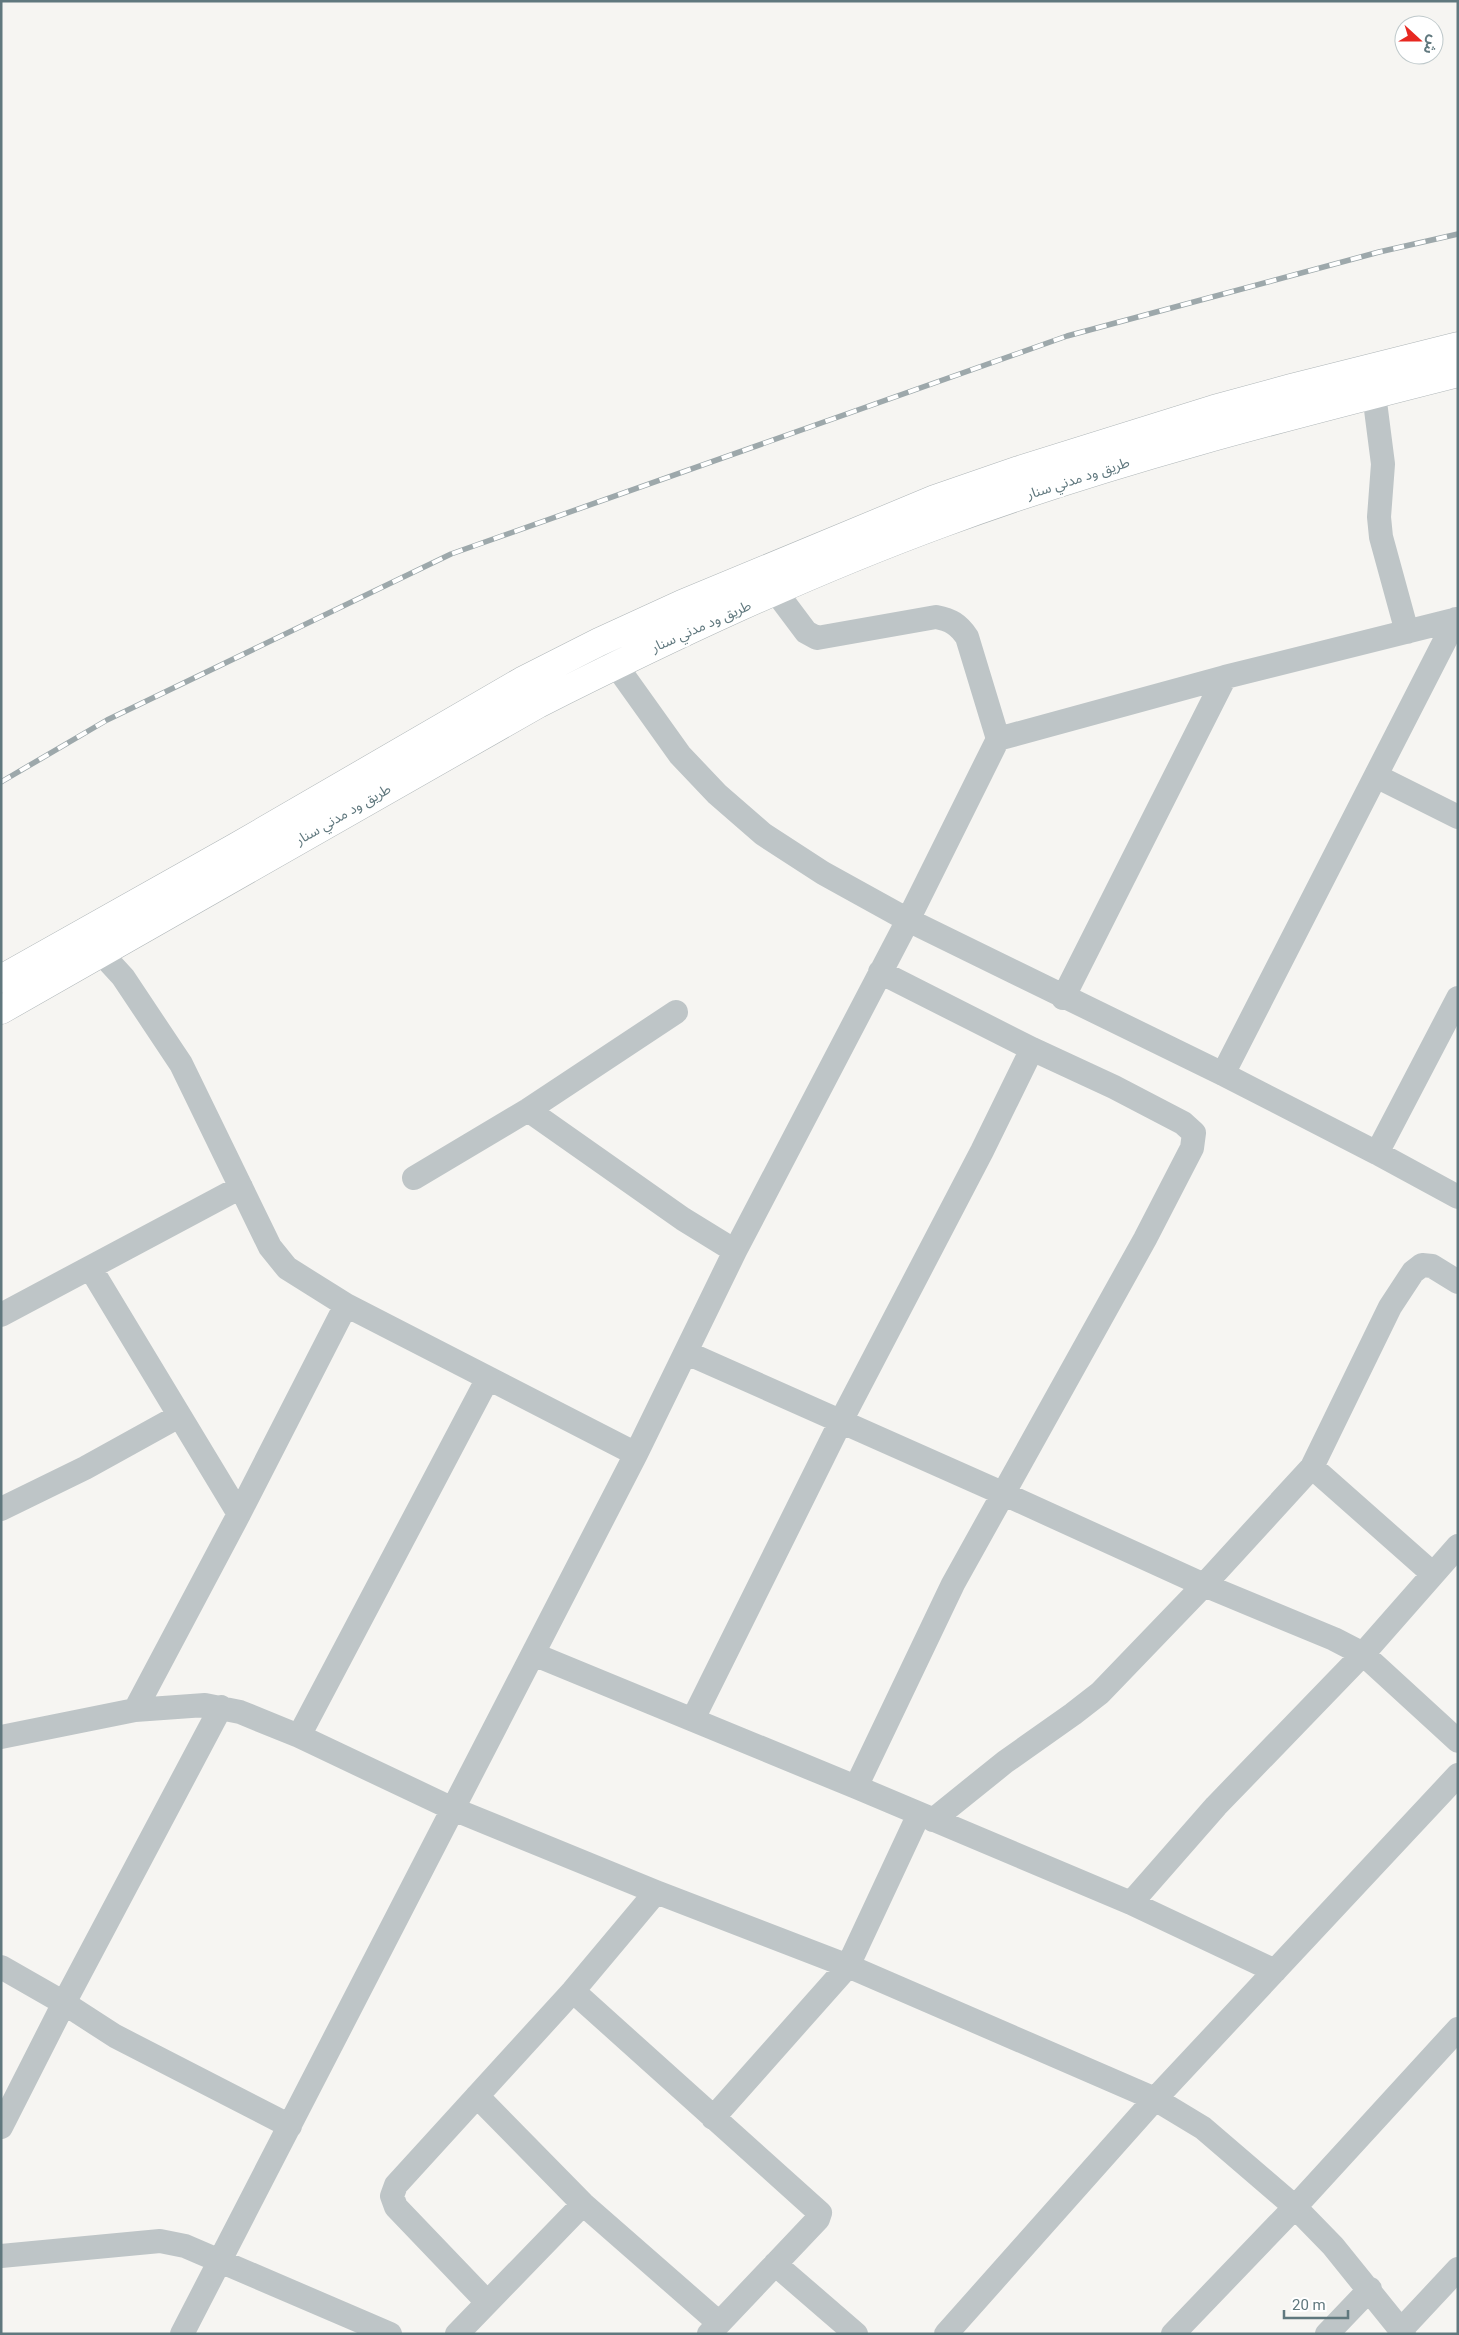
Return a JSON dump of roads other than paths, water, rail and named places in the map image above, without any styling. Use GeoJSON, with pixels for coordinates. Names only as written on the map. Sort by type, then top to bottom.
{"type":"FeatureCollection","features":[{"type":"Feature","properties":{"kind":"highway","name":"طريق ود مدني سنار"},"geometry":{"type":"LineString","coordinates":[[1,979],[236,846],[442,726],[599,642],[682,604],[852,532],[935,499],[1018,470],[1262,396],[1458,346]]}},
{"type":"Feature","properties":{"kind":"highway","name":"طريق ود مدني سنار"},"geometry":{"type":"LineString","coordinates":[[1,1010],[457,748],[615,665],[776,592],[942,523],[1030,493],[1222,434],[1458,373]]}},
{"type":"Feature","properties":{"kind":"street"},"geometry":{"type":"LineString","coordinates":[[1374,394],[1383,464],[1379,517],[1380,537],[1408,632]]}},
{"type":"Feature","properties":{"kind":"street"},"geometry":{"type":"LineString","coordinates":[[182,2334],[636,1454],[687,1353],[735,1251],[908,920],[998,739],[966,637],[960,626],[949,619],[936,617],[817,638],[806,632],[776,592]]}},
{"type":"Feature","properties":{"kind":"street"},"geometry":{"type":"LineString","coordinates":[[998,739],[1225,677],[1457,619]]}},
{"type":"Feature","properties":{"kind":"street"},"geometry":{"type":"LineString","coordinates":[[1223,1074],[1457,619]]}},
{"type":"Feature","properties":{"kind":"street"},"geometry":{"type":"LineString","coordinates":[[599,642],[680,755],[717,794],[763,834],[823,873],[908,920],[1063,998],[1223,1074],[1458,1197]]}},
{"type":"Feature","properties":{"kind":"street"},"geometry":{"type":"LineString","coordinates":[[1063,998],[1225,677]]}},
{"type":"Feature","properties":{"kind":"street"},"geometry":{"type":"LineString","coordinates":[[1376,776],[1458,817]]}},
{"type":"Feature","properties":{"kind":"street"},"geometry":{"type":"LineString","coordinates":[[83,933],[123,977],[181,1064],[270,1247],[287,1268],[346,1305],[636,1454]]}},
{"type":"Feature","properties":{"kind":"street"},"geometry":{"type":"LineString","coordinates":[[856,1787],[953,1584],[1145,1239],[1192,1148],[1194,1133],[1183,1123],[880,972]]}},
{"type":"Feature","properties":{"kind":"street"},"geometry":{"type":"LineString","coordinates":[[1376,1153],[1458,998]]}},
{"type":"Feature","properties":{"kind":"street"},"geometry":{"type":"LineString","coordinates":[[414,1178],[528,1110],[676,1012]]}},
{"type":"Feature","properties":{"kind":"street"},"geometry":{"type":"LineString","coordinates":[[693,1719],[840,1423],[982,1151],[1032,1049]]}},
{"type":"Feature","properties":{"kind":"street"},"geometry":{"type":"LineString","coordinates":[[528,1110],[683,1219],[735,1251]]}},
{"type":"Feature","properties":{"kind":"street"},"geometry":{"type":"LineString","coordinates":[[1,1315],[91,1269],[242,1187]]}},
{"type":"Feature","properties":{"kind":"street"},"geometry":{"type":"LineString","coordinates":[[713,2118],[848,1966],[926,1817],[1100,1693],[1204,1585],[1312,1468],[1390,1306],[1412,1272],[1422,1265],[1432,1266],[1458,1282]]}},
{"type":"Feature","properties":{"kind":"street"},"geometry":{"type":"LineString","coordinates":[[91,1269],[239,1514]]}},
{"type":"Feature","properties":{"kind":"street"},"geometry":{"type":"LineString","coordinates":[[134,1710],[239,1514],[346,1305]]}},
{"type":"Feature","properties":{"kind":"street"},"geometry":{"type":"LineString","coordinates":[[687,1353],[840,1423],[1002,1493],[1204,1585],[1293,1621],[1363,1654],[1458,1741]]}},
{"type":"Feature","properties":{"kind":"street"},"geometry":{"type":"LineString","coordinates":[[299,1736],[488,1378]]}},
{"type":"Feature","properties":{"kind":"street"},"geometry":{"type":"LineString","coordinates":[[1,1509],[85,1468],[179,1416]]}},
{"type":"Feature","properties":{"kind":"street"},"geometry":{"type":"LineString","coordinates":[[1312,1468],[1433,1574]]}},
{"type":"Feature","properties":{"kind":"street"},"geometry":{"type":"LineString","coordinates":[[1131,1903],[1216,1806],[1363,1654],[1458,1546]]}},
{"type":"Feature","properties":{"kind":"street"},"geometry":{"type":"LineString","coordinates":[[533,1654],[1131,1903],[1275,1972]]}},
{"type":"Feature","properties":{"kind":"street"},"geometry":{"type":"LineString","coordinates":[[2,1735],[134,1710],[205,1705],[221,1706],[240,1712],[299,1736],[453,1809],[656,1892],[848,1966],[1156,2100],[1203,2128],[1295,2207],[1334,2246],[1403,2332],[1458,2270]]}},
{"type":"Feature","properties":{"kind":"street"},"geometry":{"type":"LineString","coordinates":[[4,2114],[221,1706]]}},
{"type":"Feature","properties":{"kind":"street"},"geometry":{"type":"LineString","coordinates":[[946,2334],[1156,2100],[1458,1775]]}},
{"type":"Feature","properties":{"kind":"street"},"geometry":{"type":"LineString","coordinates":[[487,2302],[396,2207],[392,2196],[396,2185],[574,1991],[656,1892]]}},
{"type":"Feature","properties":{"kind":"street"},"geometry":{"type":"LineString","coordinates":[[1,1967],[64,2003],[116,2036],[290,2126]]}},
{"type":"Feature","properties":{"kind":"street"},"geometry":{"type":"LineString","coordinates":[[477,2096],[583,2204],[714,2328],[818,2219],[820,2213],[574,1991]]}},
{"type":"Feature","properties":{"kind":"street"},"geometry":{"type":"LineString","coordinates":[[1174,2334],[1295,2207],[1458,2029]]}},
{"type":"Feature","properties":{"kind":"street"},"geometry":{"type":"LineString","coordinates":[[457,2334],[583,2204]]}},
{"type":"Feature","properties":{"kind":"street"},"geometry":{"type":"LineString","coordinates":[[1,2256],[160,2241],[186,2246],[390,2334]]}},
{"type":"Feature","properties":{"kind":"street"},"geometry":{"type":"LineString","coordinates":[[775,2264],[856,2334]]}},
{"type":"Feature","properties":{"kind":"street"},"geometry":{"type":"LineString","coordinates":[[1327,2334],[1370,2289]]}},
{"type":"Feature","properties":{"kind":"railway"},"geometry":{"type":"LineString","coordinates":[[1,782],[107,720],[451,554],[1067,336],[1379,252],[1458,234]]}}]}
